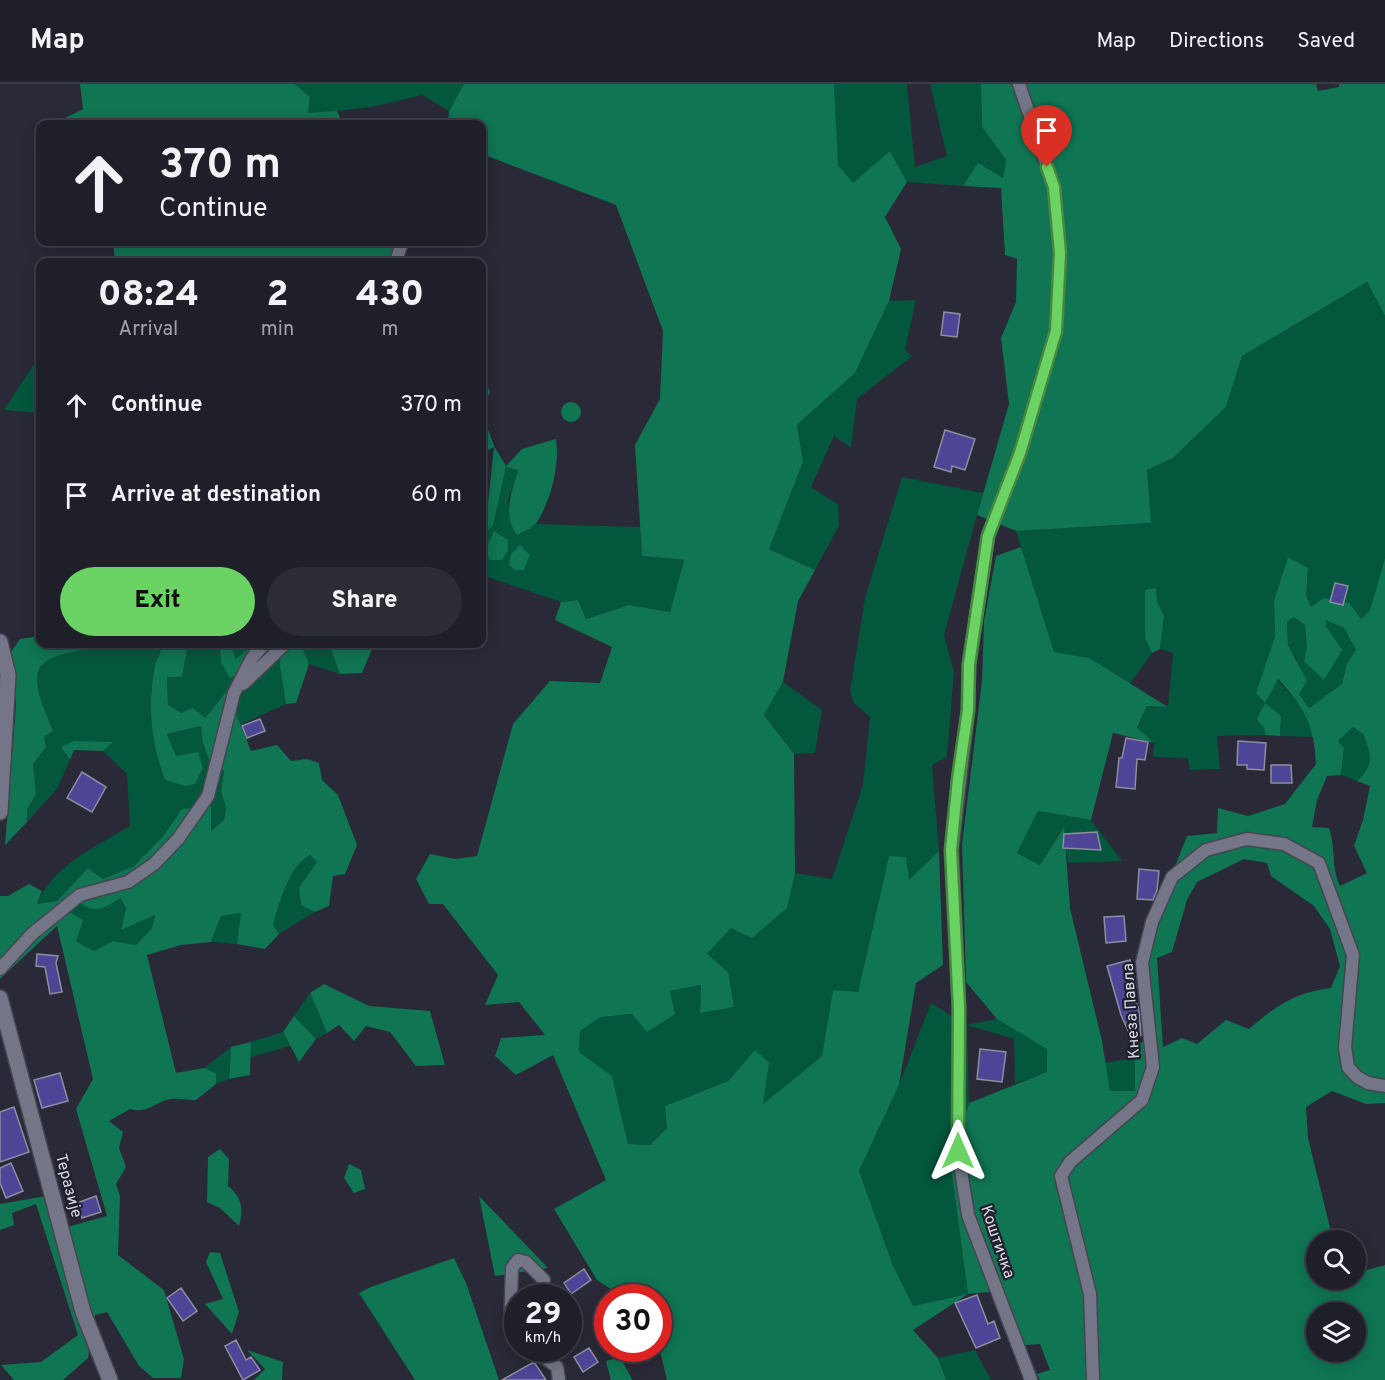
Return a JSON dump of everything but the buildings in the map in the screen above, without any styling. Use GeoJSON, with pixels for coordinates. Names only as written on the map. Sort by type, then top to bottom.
{"type":"FeatureCollection","features":[{"type":"Feature","properties":{"kind":"street","name":"Коштичка"},"geometry":{"type":"LineString","coordinates":[[1019,84],[1054,187],[1060,253],[1056,331],[1020,453],[988,536],[969,664],[968,710],[951,850],[959,1008],[958,1151],[964,1194],[968,1215],[1031,1380]]}},
{"type":"Feature","properties":{"kind":"street"},"geometry":{"type":"LineString","coordinates":[[0,642],[8,675],[0,812]]}},
{"type":"Feature","properties":{"kind":"street"},"geometry":{"type":"LineString","coordinates":[[0,969],[32,934],[80,895],[128,882],[154,864],[178,839],[208,796],[234,693],[252,658],[261,648]]}},
{"type":"Feature","properties":{"kind":"street"},"geometry":{"type":"LineString","coordinates":[[234,693],[281,648]]}},
{"type":"Feature","properties":{"kind":"street","name":"Кнеза Павла"},"geometry":{"type":"LineString","coordinates":[[1093,1380],[1090,1294],[1061,1176],[1070,1162],[1142,1100],[1153,1067],[1142,963],[1152,922],[1172,877],[1206,850],[1247,838],[1284,844],[1319,863],[1353,955],[1345,1047],[1348,1067],[1357,1077],[1368,1083],[1385,1086]]}},
{"type":"Feature","properties":{"kind":"street","name":"Теразије"},"geometry":{"type":"LineString","coordinates":[[0,998],[82,1312],[110,1380]]}},
{"type":"Feature","properties":{"kind":"street"},"geometry":{"type":"LineString","coordinates":[[511,1284],[512,1268],[518,1260],[526,1262],[544,1280]]}},
{"type":"Feature","properties":{"kind":"street"},"geometry":{"type":"LineString","coordinates":[[550,1362],[557,1367],[559,1380]]}},
{"type":"Feature","properties":{"kind":"green space"},"geometry":{"type":"Polygon","coordinates":[[[80,84],[295,84],[310,97],[308,113],[337,111],[341,120],[66,120],[65,118],[83,109],[80,84]]]}},
{"type":"Feature","properties":{"kind":"green space"},"geometry":{"type":"Polygon","coordinates":[[[295,84],[464,84],[449,111],[422,95],[372,107],[337,111],[321,120],[312,120],[308,113],[310,97],[295,84]]]}},
{"type":"Feature","properties":{"kind":"green space"},"geometry":{"type":"Polygon","coordinates":[[[464,84],[834,84],[838,165],[853,183],[890,151],[907,182],[885,217],[901,249],[889,301],[855,373],[797,425],[803,462],[769,549],[815,570],[798,601],[783,682],[764,715],[794,754],[795,873],[787,908],[752,938],[731,928],[707,954],[728,972],[734,1007],[700,1013],[701,985],[670,991],[675,1014],[647,1032],[632,1014],[601,1017],[580,1031],[579,1052],[612,1076],[628,1144],[650,1145],[667,1128],[665,1106],[728,1081],[755,1050],[769,1063],[763,1104],[822,1056],[833,990],[858,992],[889,856],[906,857],[909,880],[939,851],[943,965],[916,983],[899,1085],[859,1171],[892,1263],[913,1306],[968,1294],[913,1330],[938,1358],[946,1380],[667,1380],[663,1362],[672,1362],[672,1284],[603,1284],[597,1280],[554,1209],[606,1180],[553,1055],[516,1075],[495,1056],[501,1038],[545,1035],[519,1002],[485,1005],[498,975],[443,904],[429,904],[416,879],[430,854],[455,859],[477,856],[513,724],[550,681],[600,683],[612,647],[555,620],[561,602],[578,600],[586,619],[629,605],[670,612],[684,560],[642,556],[635,445],[660,399],[663,331],[616,205],[486,156],[486,120],[448,120],[449,111],[464,84]]]}},
{"type":"Feature","properties":{"kind":"green space"},"geometry":{"type":"Polygon","coordinates":[[[834,84],[907,84],[915,167],[947,156],[930,84],[981,84],[982,127],[1006,160],[1003,178],[978,164],[963,186],[907,182],[890,151],[853,184],[837,165],[834,84]]]}},
{"type":"Feature","properties":{"kind":"green space"},"geometry":{"type":"Polygon","coordinates":[[[981,84],[1316,84],[1318,91],[1339,87],[1339,84],[1385,84],[1385,316],[1367,282],[1242,356],[1226,407],[1173,458],[1147,470],[1151,523],[1016,531],[977,515],[1009,404],[1001,338],[1016,302],[1017,259],[1005,255],[1001,188],[963,186],[978,163],[1003,178],[1006,160],[982,127],[981,84]]]}},
{"type":"Feature","properties":{"kind":"green space"},"geometry":{"type":"Polygon","coordinates":[[[113,246],[395,246],[403,258],[115,258],[113,246]]]}},
{"type":"Feature","properties":{"kind":"green space"},"geometry":{"type":"Polygon","coordinates":[[[1367,282],[1385,316],[1385,558],[1370,610],[1361,619],[1311,608],[1306,597],[1308,568],[1288,557],[1274,600],[1275,636],[1256,693],[1277,679],[1305,711],[1315,737],[1280,736],[1281,716],[1265,729],[1265,735],[1217,736],[1220,769],[1190,770],[1188,758],[1153,757],[1154,743],[1137,729],[1147,706],[1168,707],[1173,653],[1160,649],[1164,616],[1157,601],[1156,589],[1145,590],[1145,638],[1152,653],[1129,685],[1089,658],[1054,653],[1016,531],[1151,523],[1146,470],[1173,458],[1226,407],[1242,356],[1367,282]]]}},
{"type":"Feature","properties":{"kind":"green space"},"geometry":{"type":"Polygon","coordinates":[[[916,300],[905,350],[912,356],[857,399],[851,448],[834,436],[811,487],[838,504],[839,526],[815,570],[769,549],[803,462],[797,425],[855,373],[889,301],[916,300]]]}},
{"type":"Feature","properties":{"kind":"green space"},"geometry":{"type":"Polygon","coordinates":[[[36,361],[36,413],[4,410],[36,361]]]}},
{"type":"Feature","properties":{"kind":"green space"},"geometry":{"type":"Polygon","coordinates":[[[486,379],[490,393],[486,398],[486,379]]]}},
{"type":"Feature","properties":{"kind":"green space"},"geometry":{"type":"Polygon","coordinates":[[[571,402],[578,405],[581,412],[578,419],[571,422],[564,419],[561,412],[564,405],[571,402]]]}},
{"type":"Feature","properties":{"kind":"green space"},"geometry":{"type":"Polygon","coordinates":[[[486,424],[494,446],[506,466],[522,449],[556,439],[557,460],[553,482],[542,513],[535,524],[517,535],[512,527],[509,511],[518,470],[506,467],[493,526],[486,531],[494,447],[486,451],[486,424]]]}},
{"type":"Feature","properties":{"kind":"green space"},"geometry":{"type":"Polygon","coordinates":[[[506,467],[518,470],[508,501],[517,535],[536,524],[640,527],[642,556],[684,560],[670,612],[629,605],[586,619],[578,600],[561,602],[486,576],[486,530],[493,526],[506,467]]]}},
{"type":"Feature","properties":{"kind":"green space"},"geometry":{"type":"Polygon","coordinates":[[[902,477],[983,493],[944,635],[954,672],[947,757],[932,765],[939,851],[909,881],[889,856],[858,992],[833,991],[822,1056],[762,1105],[755,1050],[728,1081],[665,1106],[667,1128],[650,1145],[628,1144],[612,1077],[579,1052],[580,1031],[601,1017],[632,1014],[670,991],[701,985],[700,1013],[707,954],[731,928],[786,908],[795,873],[832,879],[863,785],[870,717],[854,703],[850,691],[865,598],[902,477]]]}},
{"type":"Feature","properties":{"kind":"green space"},"geometry":{"type":"Polygon","coordinates":[[[494,531],[508,540],[508,550],[502,560],[490,560],[486,549],[494,531]]]}},
{"type":"Feature","properties":{"kind":"green space"},"geometry":{"type":"Polygon","coordinates":[[[520,545],[530,555],[524,570],[515,570],[509,565],[511,554],[520,545]]]}},
{"type":"Feature","properties":{"kind":"green space"},"geometry":{"type":"Polygon","coordinates":[[[1021,547],[1054,652],[1089,658],[1168,707],[1147,706],[1137,728],[1154,743],[1113,733],[1091,820],[1038,811],[1017,853],[1040,865],[1064,827],[1070,908],[1102,1041],[1110,1091],[1135,1091],[1135,1058],[1130,1045],[1144,1042],[1138,960],[1187,836],[1217,833],[1218,808],[1248,816],[1285,804],[1316,764],[1310,728],[1301,708],[1287,689],[1278,679],[1265,703],[1256,693],[1275,636],[1274,600],[1288,557],[1308,568],[1306,596],[1311,607],[1324,598],[1349,603],[1361,619],[1370,610],[1385,558],[1385,1103],[1366,1104],[1332,1091],[1306,1107],[1308,1138],[1331,1230],[1306,1230],[1306,1290],[1366,1290],[1366,1270],[1385,1265],[1385,1380],[1040,1380],[1037,1374],[1050,1370],[1040,1344],[1025,1345],[999,1291],[968,1294],[950,1160],[969,1103],[1047,1072],[1047,1049],[997,1019],[966,982],[962,844],[982,681],[984,621],[996,556],[1021,547]],[[1294,617],[1287,622],[1288,645],[1307,681],[1299,694],[1309,708],[1342,684],[1347,663],[1356,650],[1344,628],[1326,620],[1326,626],[1342,650],[1324,680],[1304,661],[1307,647],[1305,625],[1294,617]],[[1353,727],[1338,741],[1344,748],[1341,775],[1327,776],[1317,800],[1312,827],[1329,828],[1335,871],[1340,886],[1367,873],[1354,846],[1363,820],[1370,786],[1357,781],[1367,770],[1370,760],[1364,735],[1353,727]],[[1244,859],[1197,882],[1187,900],[1172,952],[1157,958],[1163,1047],[1182,1038],[1197,1044],[1226,1020],[1249,1029],[1287,1001],[1307,993],[1331,988],[1340,966],[1330,929],[1314,906],[1271,876],[1267,863],[1244,859]]]}},
{"type":"Feature","properties":{"kind":"green space"},"geometry":{"type":"Polygon","coordinates":[[[1156,588],[1157,601],[1164,616],[1160,649],[1152,653],[1145,638],[1145,590],[1156,588]]]}},
{"type":"Feature","properties":{"kind":"green space"},"geometry":{"type":"Polygon","coordinates":[[[1294,617],[1305,625],[1307,647],[1304,661],[1341,650],[1326,626],[1326,619],[1344,628],[1356,650],[1347,663],[1342,684],[1309,708],[1299,694],[1297,660],[1288,645],[1287,622],[1294,617]]]}},
{"type":"Feature","properties":{"kind":"green space"},"geometry":{"type":"Polygon","coordinates":[[[36,637],[36,648],[102,648],[54,657],[38,672],[38,687],[53,731],[44,737],[46,747],[33,764],[36,794],[27,810],[27,822],[5,845],[16,705],[11,652],[20,639],[36,637]]]}},
{"type":"Feature","properties":{"kind":"green space"},"geometry":{"type":"Polygon","coordinates":[[[161,648],[155,665],[151,709],[156,752],[165,780],[176,756],[167,734],[201,726],[202,740],[211,768],[224,770],[221,791],[226,808],[224,820],[211,832],[182,809],[164,835],[134,866],[103,879],[88,868],[57,901],[37,904],[53,879],[64,868],[90,849],[130,826],[127,774],[103,751],[112,743],[61,747],[70,760],[57,789],[27,822],[27,810],[36,794],[33,764],[46,747],[44,737],[53,731],[39,695],[38,672],[54,657],[85,650],[161,648]]]}},
{"type":"Feature","properties":{"kind":"green space"},"geometry":{"type":"Polygon","coordinates":[[[161,648],[187,648],[182,677],[167,677],[168,705],[181,713],[193,708],[205,718],[227,691],[251,751],[277,745],[291,761],[307,759],[319,763],[322,780],[338,795],[357,845],[345,874],[333,876],[329,906],[315,912],[301,905],[299,887],[317,862],[310,855],[302,861],[290,877],[282,895],[273,924],[279,934],[265,949],[237,944],[241,913],[221,916],[211,942],[181,945],[147,955],[176,1073],[204,1068],[216,1073],[216,1084],[196,1100],[170,1099],[145,1109],[130,1109],[109,1121],[123,1132],[119,1148],[126,1167],[116,1184],[120,1196],[118,1255],[164,1290],[184,1359],[181,1378],[153,1378],[139,1366],[107,1312],[95,1315],[88,1358],[63,1380],[14,1380],[1,1365],[41,1362],[78,1335],[36,1204],[12,1213],[14,1225],[0,1230],[0,1204],[58,1194],[67,1227],[107,1216],[76,1109],[93,1079],[57,926],[0,979],[0,896],[8,896],[29,884],[42,891],[37,904],[57,901],[88,868],[103,879],[134,866],[164,835],[182,809],[211,806],[211,831],[224,820],[226,808],[221,791],[224,770],[212,769],[202,740],[201,726],[167,734],[176,756],[198,752],[203,768],[195,784],[185,786],[165,780],[156,752],[151,709],[155,665],[161,648]],[[120,898],[99,909],[89,908],[78,901],[69,912],[83,920],[76,941],[94,951],[113,941],[136,945],[152,928],[155,915],[121,930],[126,908],[120,898]]]}},
{"type":"Feature","properties":{"kind":"green space"},"geometry":{"type":"Polygon","coordinates":[[[187,648],[249,648],[236,660],[249,670],[272,648],[281,648],[280,667],[286,704],[240,725],[227,692],[205,718],[181,713],[168,705],[167,677],[182,677],[187,648]]]}},
{"type":"Feature","properties":{"kind":"green space"},"geometry":{"type":"Polygon","coordinates":[[[220,648],[232,648],[236,659],[248,648],[272,648],[249,670],[230,678],[221,662],[220,648]]]}},
{"type":"Feature","properties":{"kind":"green space"},"geometry":{"type":"Polygon","coordinates":[[[281,648],[303,648],[309,664],[296,703],[286,704],[280,667],[281,648]]]}},
{"type":"Feature","properties":{"kind":"green space"},"geometry":{"type":"Polygon","coordinates":[[[303,648],[330,648],[340,674],[309,664],[303,648]]]}},
{"type":"Feature","properties":{"kind":"green space"},"geometry":{"type":"Polygon","coordinates":[[[330,648],[372,648],[362,673],[340,674],[330,648]]]}},
{"type":"Feature","properties":{"kind":"green space"},"geometry":{"type":"Polygon","coordinates":[[[783,682],[822,710],[815,753],[794,754],[764,715],[783,682]]]}},
{"type":"Feature","properties":{"kind":"green space"},"geometry":{"type":"Polygon","coordinates":[[[1265,703],[1281,716],[1280,736],[1265,735],[1265,729],[1257,719],[1265,703]]]}},
{"type":"Feature","properties":{"kind":"green space"},"geometry":{"type":"Polygon","coordinates":[[[1352,727],[1364,735],[1371,756],[1369,770],[1357,781],[1341,775],[1344,748],[1337,742],[1352,727]]]}},
{"type":"Feature","properties":{"kind":"green space"},"geometry":{"type":"Polygon","coordinates":[[[74,741],[113,742],[103,751],[74,750],[70,760],[61,747],[74,741]]]}},
{"type":"Feature","properties":{"kind":"green space"},"geometry":{"type":"Polygon","coordinates":[[[1038,811],[1091,820],[1122,861],[1068,863],[1063,828],[1040,865],[1017,853],[1038,811]]]}},
{"type":"Feature","properties":{"kind":"green space"},"geometry":{"type":"Polygon","coordinates":[[[310,855],[317,862],[299,887],[301,905],[315,912],[279,934],[273,924],[282,895],[290,876],[310,855]]]}},
{"type":"Feature","properties":{"kind":"green space"},"geometry":{"type":"Polygon","coordinates":[[[120,898],[126,908],[121,929],[155,914],[152,928],[136,945],[113,941],[94,951],[76,941],[69,912],[78,901],[120,898]]]}},
{"type":"Feature","properties":{"kind":"green space"},"geometry":{"type":"Polygon","coordinates":[[[242,913],[237,944],[211,942],[221,916],[242,913]]]}},
{"type":"Feature","properties":{"kind":"green space"},"geometry":{"type":"Polygon","coordinates":[[[324,984],[369,1006],[430,1011],[445,1065],[416,1066],[390,1032],[366,1026],[354,1041],[339,1025],[327,1033],[310,993],[324,984]]]}},
{"type":"Feature","properties":{"kind":"green space"},"geometry":{"type":"Polygon","coordinates":[[[310,993],[327,1033],[316,1039],[294,1016],[310,993]]]}},
{"type":"Feature","properties":{"kind":"green space"},"geometry":{"type":"Polygon","coordinates":[[[931,1003],[966,1025],[997,1019],[1045,1044],[1051,1057],[1047,1073],[1015,1083],[1014,1039],[967,1025],[969,1103],[950,1160],[968,1294],[913,1306],[892,1263],[859,1171],[899,1085],[931,1003]]]}},
{"type":"Feature","properties":{"kind":"green space"},"geometry":{"type":"Polygon","coordinates":[[[294,1016],[316,1039],[299,1062],[283,1032],[294,1016]]]}},
{"type":"Feature","properties":{"kind":"green space"},"geometry":{"type":"Polygon","coordinates":[[[283,1032],[290,1046],[251,1057],[251,1042],[283,1032]]]}},
{"type":"Feature","properties":{"kind":"green space"},"geometry":{"type":"Polygon","coordinates":[[[251,1042],[250,1075],[229,1079],[231,1047],[251,1042]]]}},
{"type":"Feature","properties":{"kind":"green space"},"geometry":{"type":"Polygon","coordinates":[[[231,1047],[229,1079],[216,1084],[216,1073],[204,1068],[231,1047]]]}},
{"type":"Feature","properties":{"kind":"green space"},"geometry":{"type":"Polygon","coordinates":[[[1135,1058],[1135,1091],[1109,1091],[1104,1063],[1135,1058]]]}},
{"type":"Feature","properties":{"kind":"green space"},"geometry":{"type":"Polygon","coordinates":[[[220,1149],[229,1159],[228,1186],[236,1194],[241,1204],[239,1226],[220,1208],[207,1202],[208,1157],[220,1149]]]}},
{"type":"Feature","properties":{"kind":"green space"},"geometry":{"type":"Polygon","coordinates":[[[349,1164],[361,1170],[365,1189],[354,1193],[344,1178],[349,1164]]]}},
{"type":"Feature","properties":{"kind":"green space"},"geometry":{"type":"Polygon","coordinates":[[[479,1196],[548,1268],[495,1276],[479,1196]]]}},
{"type":"Feature","properties":{"kind":"green space"},"geometry":{"type":"Polygon","coordinates":[[[210,1252],[220,1253],[239,1312],[232,1334],[205,1304],[223,1299],[206,1262],[210,1252]]]}},
{"type":"Feature","properties":{"kind":"green space"},"geometry":{"type":"Polygon","coordinates":[[[454,1258],[466,1283],[499,1380],[415,1380],[359,1293],[454,1258]]]}},
{"type":"Feature","properties":{"kind":"green space"},"geometry":{"type":"Polygon","coordinates":[[[247,1350],[283,1362],[282,1380],[254,1380],[265,1369],[247,1350]]]}},
{"type":"Feature","properties":{"kind":"green space"},"geometry":{"type":"Polygon","coordinates":[[[975,1350],[991,1380],[946,1380],[938,1358],[975,1350]]]}},
{"type":"Feature","properties":{"kind":"green space"},"geometry":{"type":"Polygon","coordinates":[[[606,1362],[623,1362],[632,1380],[611,1380],[606,1362]]]}},
{"type":"Feature","properties":{"kind":"route"},"geometry":{"type":"LineString","coordinates":[[958,1151],[959,1008],[951,850],[968,710],[969,664],[988,536],[1020,453],[1040,376],[1056,331],[1060,253],[1054,187],[1047,167]]}}]}
